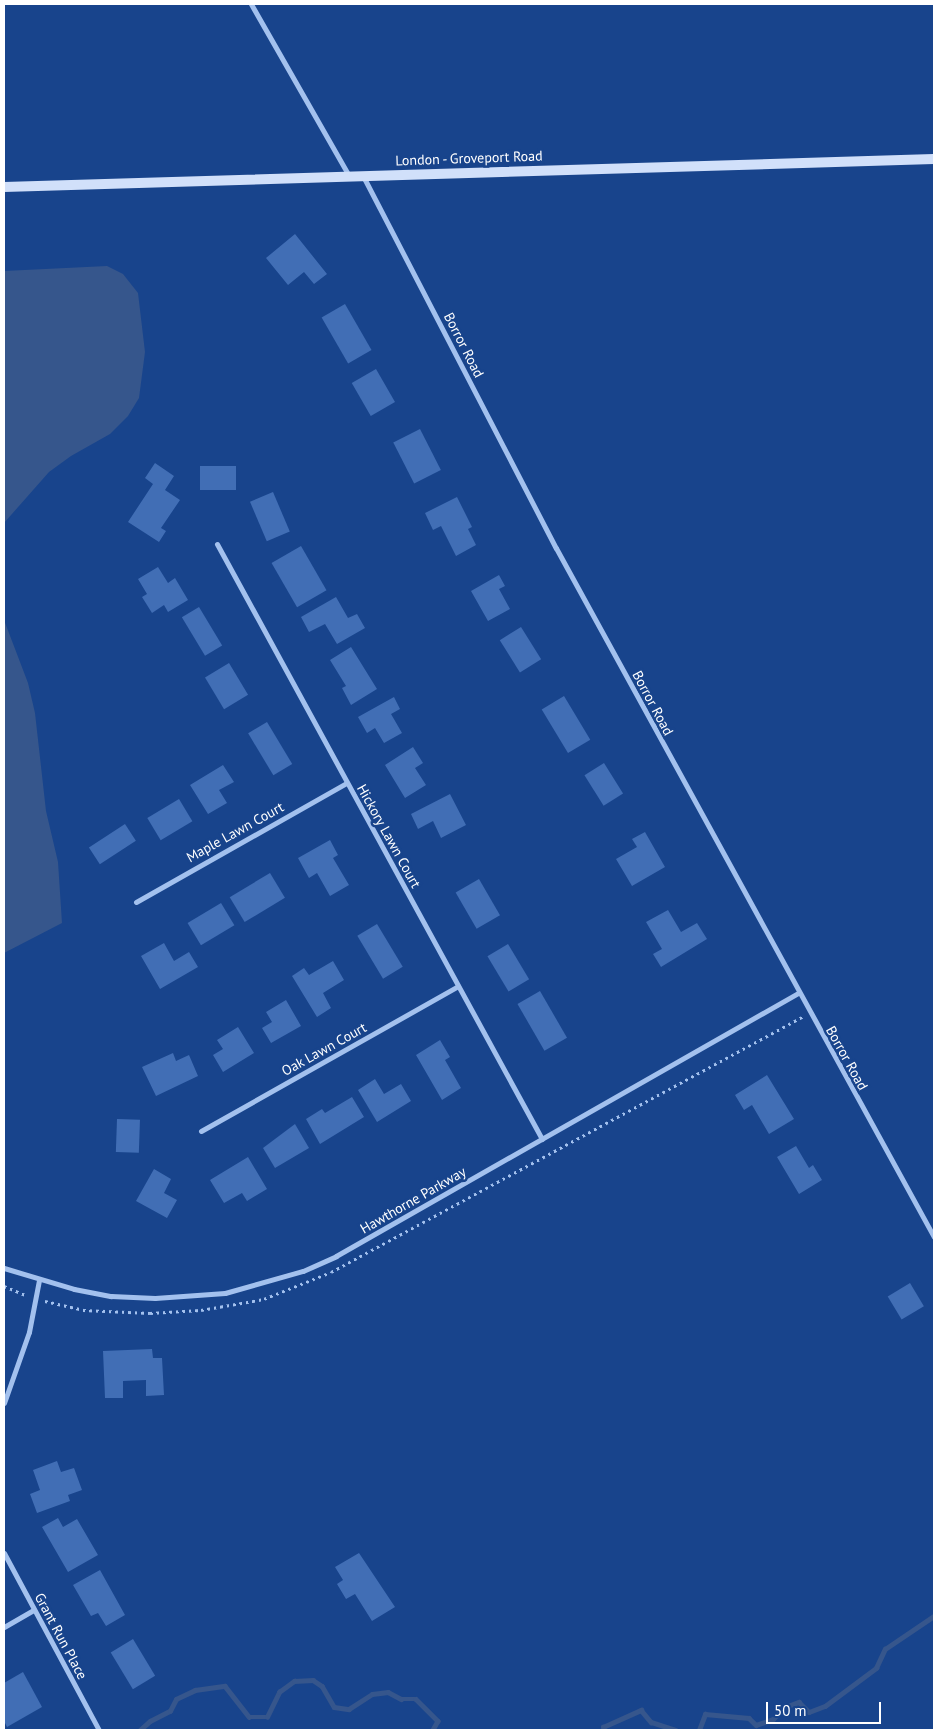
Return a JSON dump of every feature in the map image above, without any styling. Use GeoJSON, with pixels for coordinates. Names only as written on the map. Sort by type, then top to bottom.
{"type":"FeatureCollection","features":[{"type":"Feature","properties":{"kind":"main road","name":"London - Groveport Road"},"geometry":{"type":"LineString","coordinates":[[4,187],[934,159]]}},
{"type":"Feature","properties":{"kind":"street"},"geometry":{"type":"LineString","coordinates":[[251,4],[349,176]]}},
{"type":"Feature","properties":{"kind":"street","name":"Borror Road"},"geometry":{"type":"LineString","coordinates":[[362,175],[551,539],[798,993],[934,1236]]}},
{"type":"Feature","properties":{"kind":"street","name":"Hickory Lawn Court"},"geometry":{"type":"LineString","coordinates":[[217,544],[542,1139]]}},
{"type":"Feature","properties":{"kind":"street","name":"Maple Lawn Court"},"geometry":{"type":"LineString","coordinates":[[136,902],[346,783]]}},
{"type":"Feature","properties":{"kind":"street","name":"Oak Lawn Court"},"geometry":{"type":"LineString","coordinates":[[201,1131],[458,986]]}},
{"type":"Feature","properties":{"kind":"street","name":"Hawthorne Parkway"},"geometry":{"type":"LineString","coordinates":[[4,1268],[39,1280],[111,1296],[155,1298],[224,1293],[275,1280],[336,1256],[798,993]]}},
{"type":"Feature","properties":{"kind":"street"},"geometry":{"type":"LineString","coordinates":[[4,1403],[29,1332],[39,1280]]}},
{"type":"Feature","properties":{"kind":"street","name":"Grant Run Place"},"geometry":{"type":"LineString","coordinates":[[4,1554],[100,1730]]}},
{"type":"Feature","properties":{"kind":"street"},"geometry":{"type":"LineString","coordinates":[[4,1627],[34,1610]]}},
{"type":"Feature","properties":{"kind":"water"},"geometry":{"type":"Polygon","coordinates":[[[107,266],[123,274],[138,293],[145,352],[139,398],[128,416],[110,434],[71,456],[49,472],[4,523],[4,271],[107,266]]]}},
{"type":"Feature","properties":{"kind":"water"},"geometry":{"type":"Polygon","coordinates":[[[4,620],[28,683],[35,713],[46,811],[58,862],[62,923],[4,953],[4,620]]]}},
{"type":"Feature","properties":{"kind":"building"},"geometry":{"type":"Polygon","coordinates":[[[295,234],[327,274],[314,284],[304,272],[288,285],[266,258],[295,234]]]}},
{"type":"Feature","properties":{"kind":"building"},"geometry":{"type":"Polygon","coordinates":[[[345,304],[372,350],[348,363],[322,318],[345,304]]]}},
{"type":"Feature","properties":{"kind":"building"},"geometry":{"type":"Polygon","coordinates":[[[376,369],[395,402],[371,416],[352,383],[376,369]]]}},
{"type":"Feature","properties":{"kind":"building"},"geometry":{"type":"Polygon","coordinates":[[[420,429],[441,470],[414,484],[393,443],[420,429]]]}},
{"type":"Feature","properties":{"kind":"building"},"geometry":{"type":"Polygon","coordinates":[[[155,463],[174,476],[165,490],[180,500],[161,528],[166,531],[159,542],[128,522],[153,484],[145,478],[155,463]]]}},
{"type":"Feature","properties":{"kind":"building"},"geometry":{"type":"Polygon","coordinates":[[[200,466],[236,466],[236,490],[200,490],[200,466]]]}},
{"type":"Feature","properties":{"kind":"building"},"geometry":{"type":"Polygon","coordinates":[[[273,492],[290,532],[267,541],[250,502],[273,492]]]}},
{"type":"Feature","properties":{"kind":"building"},"geometry":{"type":"Polygon","coordinates":[[[457,497],[472,527],[468,529],[476,545],[456,556],[441,526],[433,530],[425,513],[457,497]]]}},
{"type":"Feature","properties":{"kind":"building"},"geometry":{"type":"Polygon","coordinates":[[[301,546],[326,590],[297,607],[272,563],[301,546]]]}},
{"type":"Feature","properties":{"kind":"building"},"geometry":{"type":"Polygon","coordinates":[[[158,567],[168,583],[175,578],[188,600],[168,612],[164,605],[152,613],[142,597],[147,594],[138,579],[158,567]]]}},
{"type":"Feature","properties":{"kind":"building"},"geometry":{"type":"Polygon","coordinates":[[[499,575],[505,586],[499,589],[510,609],[488,621],[471,591],[499,575]]]}},
{"type":"Feature","properties":{"kind":"building"},"geometry":{"type":"Polygon","coordinates":[[[336,597],[348,618],[357,614],[365,628],[337,644],[325,624],[309,632],[301,617],[336,597]]]}},
{"type":"Feature","properties":{"kind":"building"},"geometry":{"type":"Polygon","coordinates":[[[199,607],[222,646],[205,656],[182,617],[199,607]]]}},
{"type":"Feature","properties":{"kind":"building"},"geometry":{"type":"Polygon","coordinates":[[[521,627],[541,659],[520,672],[500,640],[521,627]]]}},
{"type":"Feature","properties":{"kind":"building"},"geometry":{"type":"Polygon","coordinates":[[[351,647],[377,689],[351,705],[342,688],[346,686],[330,660],[351,647]]]}},
{"type":"Feature","properties":{"kind":"building"},"geometry":{"type":"Polygon","coordinates":[[[229,663],[248,695],[224,709],[205,677],[229,663]]]}},
{"type":"Feature","properties":{"kind":"building"},"geometry":{"type":"Polygon","coordinates":[[[564,696],[590,740],[568,753],[542,709],[564,696]]]}},
{"type":"Feature","properties":{"kind":"building"},"geometry":{"type":"Polygon","coordinates":[[[394,697],[400,709],[391,714],[402,733],[384,743],[375,728],[367,733],[358,717],[394,697]]]}},
{"type":"Feature","properties":{"kind":"building"},"geometry":{"type":"Polygon","coordinates":[[[267,722],[292,764],[273,775],[248,733],[267,722]]]}},
{"type":"Feature","properties":{"kind":"building"},"geometry":{"type":"Polygon","coordinates":[[[413,747],[423,763],[415,768],[426,785],[405,798],[385,765],[413,747]]]}},
{"type":"Feature","properties":{"kind":"building"},"geometry":{"type":"Polygon","coordinates":[[[604,763],[623,794],[604,806],[584,775],[604,763]]]}},
{"type":"Feature","properties":{"kind":"building"},"geometry":{"type":"Polygon","coordinates":[[[223,765],[234,782],[219,790],[227,803],[208,814],[190,785],[223,765]]]}},
{"type":"Feature","properties":{"kind":"building"},"geometry":{"type":"Polygon","coordinates":[[[450,794],[466,825],[441,838],[433,821],[418,829],[411,814],[450,794]]]}},
{"type":"Feature","properties":{"kind":"building"},"geometry":{"type":"Polygon","coordinates":[[[179,799],[192,821],[161,840],[147,818],[179,799]]]}},
{"type":"Feature","properties":{"kind":"building"},"geometry":{"type":"Polygon","coordinates":[[[125,824],[136,841],[100,864],[89,847],[125,824]]]}},
{"type":"Feature","properties":{"kind":"building"},"geometry":{"type":"Polygon","coordinates":[[[645,832],[665,867],[632,886],[616,859],[637,847],[632,839],[645,832]]]}},
{"type":"Feature","properties":{"kind":"building"},"geometry":{"type":"Polygon","coordinates":[[[330,840],[338,855],[333,858],[349,885],[330,896],[317,873],[309,878],[298,858],[330,840]]]}},
{"type":"Feature","properties":{"kind":"building"},"geometry":{"type":"Polygon","coordinates":[[[270,873],[285,898],[245,922],[230,897],[270,873]]]}},
{"type":"Feature","properties":{"kind":"building"},"geometry":{"type":"Polygon","coordinates":[[[479,879],[500,915],[477,929],[456,892],[479,879]]]}},
{"type":"Feature","properties":{"kind":"building"},"geometry":{"type":"Polygon","coordinates":[[[221,903],[234,925],[201,945],[188,923],[221,903]]]}},
{"type":"Feature","properties":{"kind":"building"},"geometry":{"type":"Polygon","coordinates":[[[668,910],[681,932],[697,923],[707,939],[661,967],[653,954],[662,949],[646,922],[668,910]]]}},
{"type":"Feature","properties":{"kind":"building"},"geometry":{"type":"Polygon","coordinates":[[[377,924],[403,967],[383,979],[357,936],[377,924]]]}},
{"type":"Feature","properties":{"kind":"building"},"geometry":{"type":"Polygon","coordinates":[[[164,943],[174,961],[189,952],[198,967],[160,989],[141,956],[164,943]]]}},
{"type":"Feature","properties":{"kind":"building"},"geometry":{"type":"Polygon","coordinates":[[[508,944],[529,979],[509,992],[487,956],[508,944]]]}},
{"type":"Feature","properties":{"kind":"building"},"geometry":{"type":"Polygon","coordinates":[[[333,961],[344,980],[323,993],[331,1008],[317,1017],[292,976],[304,968],[309,975],[333,961]]]}},
{"type":"Feature","properties":{"kind":"building"},"geometry":{"type":"Polygon","coordinates":[[[540,991],[567,1038],[544,1051],[517,1004],[540,991]]]}},
{"type":"Feature","properties":{"kind":"building"},"geometry":{"type":"Polygon","coordinates":[[[286,1000],[301,1026],[271,1043],[262,1028],[272,1022],[266,1012],[286,1000]]]}},
{"type":"Feature","properties":{"kind":"building"},"geometry":{"type":"Polygon","coordinates":[[[238,1027],[254,1053],[223,1072],[213,1055],[223,1049],[217,1040],[238,1027]]]}},
{"type":"Feature","properties":{"kind":"building"},"geometry":{"type":"Polygon","coordinates":[[[440,1040],[450,1057],[445,1060],[461,1088],[442,1100],[416,1055],[440,1040]]]}},
{"type":"Feature","properties":{"kind":"building"},"geometry":{"type":"Polygon","coordinates":[[[173,1053],[176,1061],[189,1055],[198,1076],[156,1096],[142,1067],[173,1053]]]}},
{"type":"Feature","properties":{"kind":"building"},"geometry":{"type":"Polygon","coordinates":[[[767,1075],[794,1119],[769,1134],[752,1105],[744,1110],[735,1095],[767,1075]]]}},
{"type":"Feature","properties":{"kind":"building"},"geometry":{"type":"Polygon","coordinates":[[[375,1079],[384,1094],[401,1084],[411,1101],[377,1122],[358,1090],[375,1079]]]}},
{"type":"Feature","properties":{"kind":"building"},"geometry":{"type":"Polygon","coordinates":[[[352,1097],[364,1117],[320,1144],[306,1119],[322,1109],[325,1113],[352,1097]]]}},
{"type":"Feature","properties":{"kind":"building"},"geometry":{"type":"Polygon","coordinates":[[[117,1119],[140,1120],[139,1153],[116,1152],[117,1119]]]}},
{"type":"Feature","properties":{"kind":"building"},"geometry":{"type":"Polygon","coordinates":[[[295,1124],[309,1148],[275,1168],[263,1148],[295,1124]]]}},
{"type":"Feature","properties":{"kind":"building"},"geometry":{"type":"Polygon","coordinates":[[[796,1146],[809,1168],[813,1165],[822,1180],[799,1194],[777,1157],[796,1146]]]}},
{"type":"Feature","properties":{"kind":"building"},"geometry":{"type":"Polygon","coordinates":[[[248,1157],[267,1189],[247,1201],[242,1193],[224,1203],[210,1180],[248,1157]]]}},
{"type":"Feature","properties":{"kind":"building"},"geometry":{"type":"Polygon","coordinates":[[[154,1169],[171,1179],[164,1193],[177,1200],[167,1218],[136,1201],[154,1169]]]}},
{"type":"Feature","properties":{"kind":"building"},"geometry":{"type":"Polygon","coordinates":[[[910,1283],[924,1306],[902,1320],[888,1296],[910,1283]]]}},
{"type":"Feature","properties":{"kind":"building"},"geometry":{"type":"Polygon","coordinates":[[[152,1349],[153,1358],[162,1358],[164,1395],[146,1396],[146,1380],[123,1381],[123,1398],[105,1398],[103,1351],[152,1349]]]}},
{"type":"Feature","properties":{"kind":"building"},"geometry":{"type":"Polygon","coordinates":[[[57,1461],[61,1472],[74,1468],[82,1490],[68,1495],[70,1501],[37,1513],[30,1494],[40,1490],[33,1470],[57,1461]]]}},
{"type":"Feature","properties":{"kind":"building"},"geometry":{"type":"Polygon","coordinates":[[[58,1518],[63,1527],[77,1519],[98,1555],[68,1572],[42,1527],[58,1518]]]}},
{"type":"Feature","properties":{"kind":"building"},"geometry":{"type":"Polygon","coordinates":[[[359,1553],[395,1607],[372,1621],[355,1594],[346,1599],[337,1584],[343,1580],[335,1567],[359,1553]]]}},
{"type":"Feature","properties":{"kind":"building"},"geometry":{"type":"Polygon","coordinates":[[[100,1570],[125,1615],[106,1626],[98,1613],[91,1616],[73,1585],[100,1570]]]}},
{"type":"Feature","properties":{"kind":"building"},"geometry":{"type":"Polygon","coordinates":[[[133,1639],[155,1676],[133,1689],[111,1652],[133,1639]]]}},
{"type":"Feature","properties":{"kind":"building"},"geometry":{"type":"Polygon","coordinates":[[[23,1672],[42,1707],[7,1727],[4,1721],[4,1683],[23,1672]]]}},
{"type":"Feature","properties":{"kind":"waterway"},"geometry":{"type":"LineString","coordinates":[[699,1730],[705,1714],[749,1718],[756,1725],[773,1719],[785,1707],[799,1702],[809,1712],[825,1706],[876,1668],[885,1649],[934,1616]]}},
{"type":"Feature","properties":{"kind":"waterway"},"geometry":{"type":"LineString","coordinates":[[140,1730],[150,1721],[170,1711],[176,1699],[195,1690],[225,1686],[249,1717],[267,1717],[279,1692],[294,1681],[313,1680],[322,1686],[334,1707],[349,1709],[372,1694],[388,1692],[401,1699],[416,1699],[438,1721],[433,1730]]}},
{"type":"Feature","properties":{"kind":"waterway"},"geometry":{"type":"LineString","coordinates":[[604,1730],[603,1727],[641,1710],[651,1722],[676,1730]]}}]}
